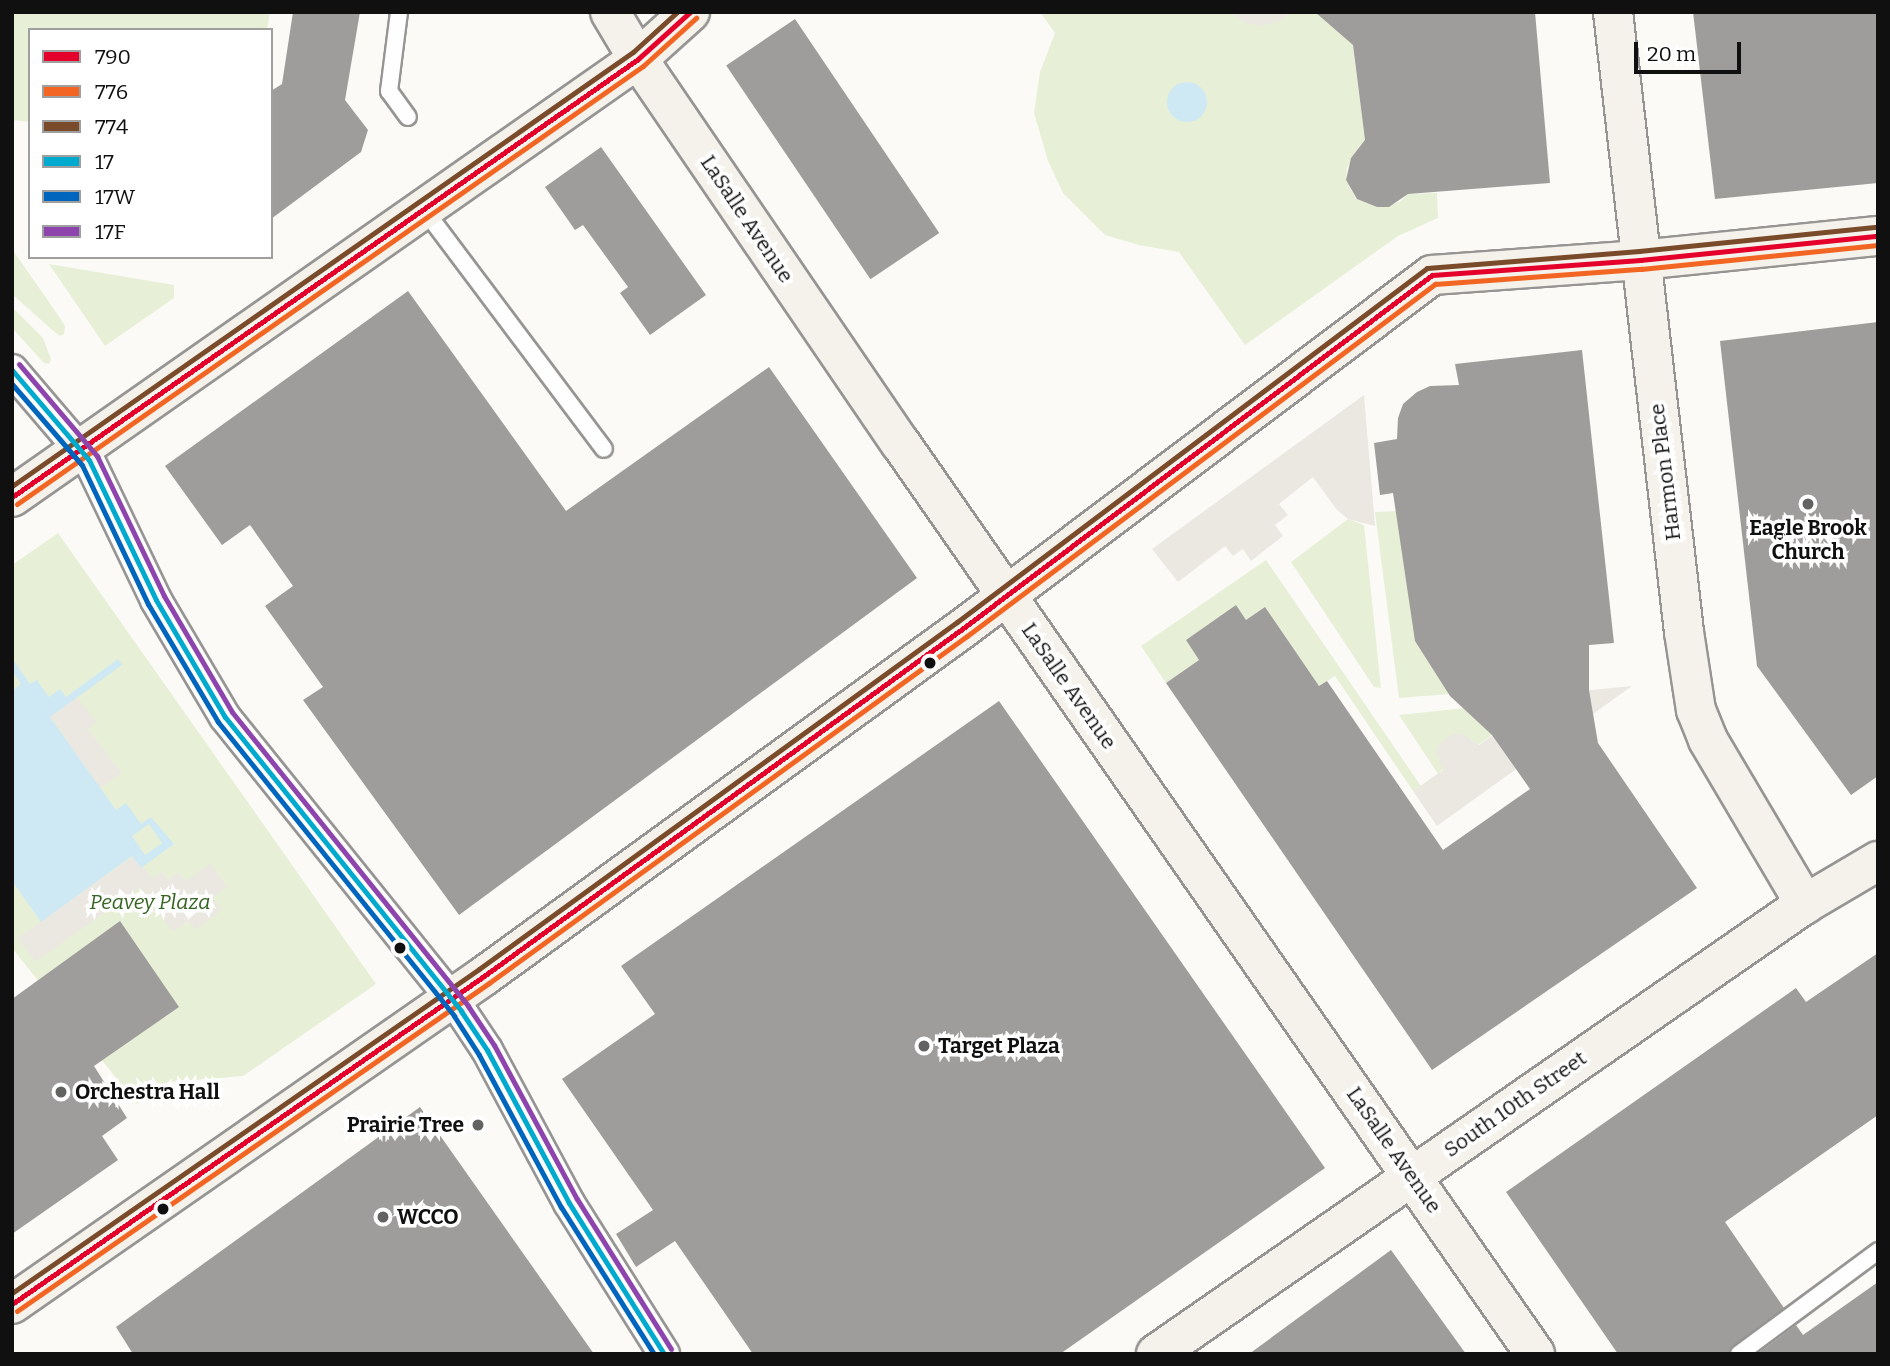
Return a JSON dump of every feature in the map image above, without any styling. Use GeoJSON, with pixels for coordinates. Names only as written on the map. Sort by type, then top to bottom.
{"type":"FeatureCollection","features":[{"type":"Feature","properties":{"kind":"street","name":"LaSalle Avenue"},"geometry":{"type":"LineString","coordinates":[[610,12],[638,59],[1006,596],[1535,1354]]}},
{"type":"Feature","properties":{"kind":"street"},"geometry":{"type":"LineString","coordinates":[[12,498],[638,59],[690,12]]}},
{"type":"Feature","properties":{"kind":"street","name":"Harmon Place"},"geometry":{"type":"LineString","coordinates":[[1614,12],[1682,618],[1696,710],[1708,740],[1805,904]]}},
{"type":"Feature","properties":{"kind":"street"},"geometry":{"type":"LineString","coordinates":[[12,1304],[451,999],[1006,596],[1432,275],[1640,260],[1878,236]]}},
{"type":"Feature","properties":{"kind":"street"},"geometry":{"type":"LineString","coordinates":[[12,370],[81,449],[156,600],[225,717],[451,999],[487,1050],[569,1203],[664,1354]]}},
{"type":"Feature","properties":{"kind":"street","name":"South 10th Street"},"geometry":{"type":"LineString","coordinates":[[1156,1354],[1805,904],[1878,861]]}},
{"type":"Feature","properties":{"kind":"lane"},"geometry":{"type":"LineString","coordinates":[[399,12],[388,90],[408,117]]}},
{"type":"Feature","properties":{"kind":"lane"},"geometry":{"type":"LineString","coordinates":[[423,208],[604,449]]}},
{"type":"Feature","properties":{"kind":"lane"},"geometry":{"type":"LineString","coordinates":[[1739,1354],[1878,1251]]}},
{"type":"Feature","properties":{"kind":"green space"},"geometry":{"type":"Polygon","coordinates":[[[12,12],[270,12],[267,28],[28,28],[28,122],[12,120],[12,12]]]}},
{"type":"Feature","properties":{"kind":"green space"},"geometry":{"type":"Polygon","coordinates":[[[1040,12],[1319,12],[1353,45],[1366,149],[1357,151],[1347,168],[1346,180],[1351,190],[1357,199],[1377,207],[1400,202],[1408,194],[1437,193],[1438,218],[1398,236],[1245,345],[1179,252],[1139,245],[1105,235],[1063,193],[1048,161],[1034,113],[1040,72],[1055,33],[1040,12]]]}},
{"type":"Feature","properties":{"kind":"green space"},"geometry":{"type":"Polygon","coordinates":[[[12,249],[65,326],[64,334],[60,336],[12,294],[12,249]]]}},
{"type":"Feature","properties":{"kind":"green space"},"geometry":{"type":"Polygon","coordinates":[[[49,264],[174,285],[174,298],[105,346],[49,264]]]}},
{"type":"Feature","properties":{"kind":"green space"},"geometry":{"type":"Polygon","coordinates":[[[12,307],[43,338],[51,359],[49,364],[44,363],[12,328],[12,307]]]}},
{"type":"Feature","properties":{"kind":"green space"},"geometry":{"type":"Polygon","coordinates":[[[1396,511],[1449,694],[1399,698],[1375,512],[1396,511]]]}},
{"type":"Feature","properties":{"kind":"green space"},"geometry":{"type":"Polygon","coordinates":[[[1348,519],[1364,525],[1381,688],[1374,687],[1291,562],[1348,519]]]}},
{"type":"Feature","properties":{"kind":"green space","name":"Peavey Plaza"},"geometry":{"type":"Polygon","coordinates":[[[58,533],[376,984],[243,1076],[168,1082],[137,1104],[12,948],[12,565],[58,533]]]}},
{"type":"Feature","properties":{"kind":"green space"},"geometry":{"type":"Polygon","coordinates":[[[1266,560],[1421,786],[1413,791],[1335,676],[1319,686],[1246,620],[1236,606],[1186,640],[1199,660],[1166,683],[1141,646],[1266,560]]]}},
{"type":"Feature","properties":{"kind":"green space"},"geometry":{"type":"Polygon","coordinates":[[[1541,700],[1478,745],[1471,739],[1438,774],[1399,715],[1541,700]]]}},
{"type":"Feature","properties":{"kind":"shaded area"},"geometry":{"type":"Polygon","coordinates":[[[1229,12],[1290,12],[1280,21],[1262,26],[1246,23],[1229,12]]]}},
{"type":"Feature","properties":{"kind":"shaded area"},"geometry":{"type":"Polygon","coordinates":[[[1364,395],[1375,526],[1348,519],[1337,510],[1313,477],[1279,504],[1288,515],[1275,525],[1283,536],[1251,561],[1243,549],[1233,556],[1225,546],[1178,582],[1152,549],[1364,395]]]}},
{"type":"Feature","properties":{"kind":"shaded area"},"geometry":{"type":"Polygon","coordinates":[[[1632,686],[1437,826],[1413,791],[1443,770],[1436,751],[1439,744],[1453,734],[1463,734],[1479,745],[1550,694],[1632,686]]]}},
{"type":"Feature","properties":{"kind":"shaded area"},"geometry":{"type":"Polygon","coordinates":[[[77,697],[96,722],[88,729],[122,773],[100,788],[50,716],[77,697]]]}},
{"type":"Feature","properties":{"kind":"shaded area"},"geometry":{"type":"Polygon","coordinates":[[[133,856],[153,878],[162,872],[168,880],[179,872],[186,881],[210,863],[227,887],[213,898],[222,910],[195,930],[188,921],[173,932],[140,888],[35,962],[18,938],[133,856]]]}},
{"type":"Feature","properties":{"kind":"water"},"geometry":{"type":"Polygon","coordinates":[[[1187,82],[1195,83],[1201,88],[1206,94],[1206,110],[1201,116],[1195,121],[1187,122],[1179,121],[1173,116],[1168,110],[1167,102],[1168,94],[1173,88],[1179,83],[1187,82]]]}},
{"type":"Feature","properties":{"kind":"water"},"geometry":{"type":"Polygon","coordinates":[[[12,658],[30,684],[37,680],[49,697],[60,689],[66,697],[118,659],[122,665],[50,717],[116,810],[126,803],[141,824],[151,817],[174,844],[141,868],[132,856],[41,922],[12,881],[12,691],[21,684],[12,671],[12,658]],[[149,824],[132,836],[145,855],[162,843],[149,824]]]}},
{"type":"Feature","properties":{"kind":"building"},"geometry":{"type":"Polygon","coordinates":[[[293,12],[360,12],[345,100],[368,130],[361,152],[273,218],[273,90],[282,84],[293,12]]]}},
{"type":"Feature","properties":{"kind":"building"},"geometry":{"type":"Polygon","coordinates":[[[1315,12],[1535,12],[1550,183],[1408,194],[1389,207],[1377,207],[1357,199],[1346,180],[1351,158],[1365,140],[1353,45],[1315,12]]]}},
{"type":"Feature","properties":{"kind":"building"},"geometry":{"type":"Polygon","coordinates":[[[1693,12],[1878,12],[1878,183],[1715,199],[1693,12]]]}},
{"type":"Feature","properties":{"kind":"building"},"geometry":{"type":"Polygon","coordinates":[[[795,19],[939,233],[870,279],[726,65],[795,19]]]}},
{"type":"Feature","properties":{"kind":"building"},"geometry":{"type":"Polygon","coordinates":[[[601,147],[706,295],[650,335],[620,293],[628,287],[583,225],[575,230],[545,187],[601,147]]]}},
{"type":"Feature","properties":{"kind":"building"},"geometry":{"type":"Polygon","coordinates":[[[408,291],[566,511],[769,367],[917,578],[459,915],[303,700],[323,687],[265,606],[293,586],[250,525],[222,545],[165,466],[408,291]]]}},
{"type":"Feature","properties":{"kind":"building","name":"Eagle Brook Church"},"geometry":{"type":"Polygon","coordinates":[[[1878,322],[1878,776],[1851,795],[1757,666],[1720,341],[1878,322]]]}},
{"type":"Feature","properties":{"kind":"building"},"geometry":{"type":"Polygon","coordinates":[[[1582,350],[1614,643],[1589,645],[1589,690],[1598,743],[1697,888],[1432,1070],[1166,683],[1199,660],[1186,640],[1236,605],[1246,620],[1265,607],[1319,686],[1327,681],[1443,850],[1530,789],[1492,735],[1450,696],[1415,641],[1393,493],[1380,495],[1374,443],[1397,439],[1398,418],[1403,404],[1417,392],[1430,386],[1459,385],[1455,364],[1582,350]]]}},
{"type":"Feature","properties":{"kind":"building","name":"Target Plaza"},"geometry":{"type":"Polygon","coordinates":[[[999,701],[1325,1168],[1060,1354],[753,1354],[675,1241],[636,1267],[616,1234],[653,1210],[562,1079],[655,1014],[621,966],[999,701]]]}},
{"type":"Feature","properties":{"kind":"building","name":"Orchestra Hall"},"geometry":{"type":"Polygon","coordinates":[[[120,921],[179,1007],[94,1066],[127,1118],[102,1136],[118,1160],[12,1234],[12,999],[120,921]]]}},
{"type":"Feature","properties":{"kind":"building"},"geometry":{"type":"Polygon","coordinates":[[[1878,953],[1878,1115],[1725,1222],[1784,1308],[1733,1346],[1729,1354],[1618,1354],[1506,1192],[1796,988],[1806,1002],[1878,953]]]}},
{"type":"Feature","properties":{"kind":"building","name":"WCCO"},"geometry":{"type":"Polygon","coordinates":[[[420,1107],[594,1354],[133,1354],[116,1327],[420,1107]]]}},
{"type":"Feature","properties":{"kind":"building"},"geometry":{"type":"Polygon","coordinates":[[[1391,1250],[1466,1354],[1249,1354],[1391,1250]]]}},
{"type":"Feature","properties":{"kind":"building"},"geometry":{"type":"Polygon","coordinates":[[[1878,1282],[1878,1354],[1757,1354],[1796,1325],[1803,1335],[1878,1282]]]}},
{"type":"Feature","properties":{"kind":"transit line","name":"774"},"geometry":{"type":"LineString","coordinates":[[12,486],[633,52],[677,12]]}},
{"type":"Feature","properties":{"kind":"transit line","name":"790"},"geometry":{"type":"LineString","coordinates":[[12,497],[638,59],[690,12]]}},
{"type":"Feature","properties":{"kind":"transit line","name":"776"},"geometry":{"type":"LineString","coordinates":[[17,504],[643,66],[696,18]]}},
{"type":"Feature","properties":{"kind":"transit line","name":"774"},"geometry":{"type":"LineString","coordinates":[[12,1293],[479,969],[957,622],[1427,268],[1639,251],[1877,227]]}},
{"type":"Feature","properties":{"kind":"transit line","name":"790"},"geometry":{"type":"LineString","coordinates":[[12,1304],[484,976],[962,629],[1432,275],[1640,260],[1878,236]]}},
{"type":"Feature","properties":{"kind":"transit line","name":"776"},"geometry":{"type":"LineString","coordinates":[[17,1311],[489,983],[967,636],[1435,284],[1641,269],[1878,245]]}},
{"type":"Feature","properties":{"kind":"transit line","name":"17F"},"geometry":{"type":"LineString","coordinates":[[19,364],[97,456],[164,596],[232,712],[468,1006],[494,1045],[577,1199],[671,1349]]}},
{"type":"Feature","properties":{"kind":"transit line","name":"17"},"geometry":{"type":"LineString","coordinates":[[12,370],[89,460],[156,600],[225,717],[461,1011],[487,1050],[569,1203],[664,1354]]}},
{"type":"Feature","properties":{"kind":"transit line","name":"17W"},"geometry":{"type":"LineString","coordinates":[[12,384],[82,465],[148,604],[218,722],[454,1016],[479,1055],[561,1207],[654,1354]]}},
{"type":"Feature","properties":{"kind":"place","name":"Eagle Brook Church"},"geometry":{"type":"Point","coordinates":[1808,504]}},
{"type":"Feature","properties":{"kind":"place","name":"Target Plaza"},"geometry":{"type":"Point","coordinates":[924,1046]}},
{"type":"Feature","properties":{"kind":"place","name":"Orchestra Hall"},"geometry":{"type":"Point","coordinates":[61,1092]}},
{"type":"Feature","properties":{"kind":"place","name":"Prairie Tree"},"geometry":{"type":"Point","coordinates":[478,1125]}},
{"type":"Feature","properties":{"kind":"place","name":"WCCO"},"geometry":{"type":"Point","coordinates":[383,1217]}}]}
